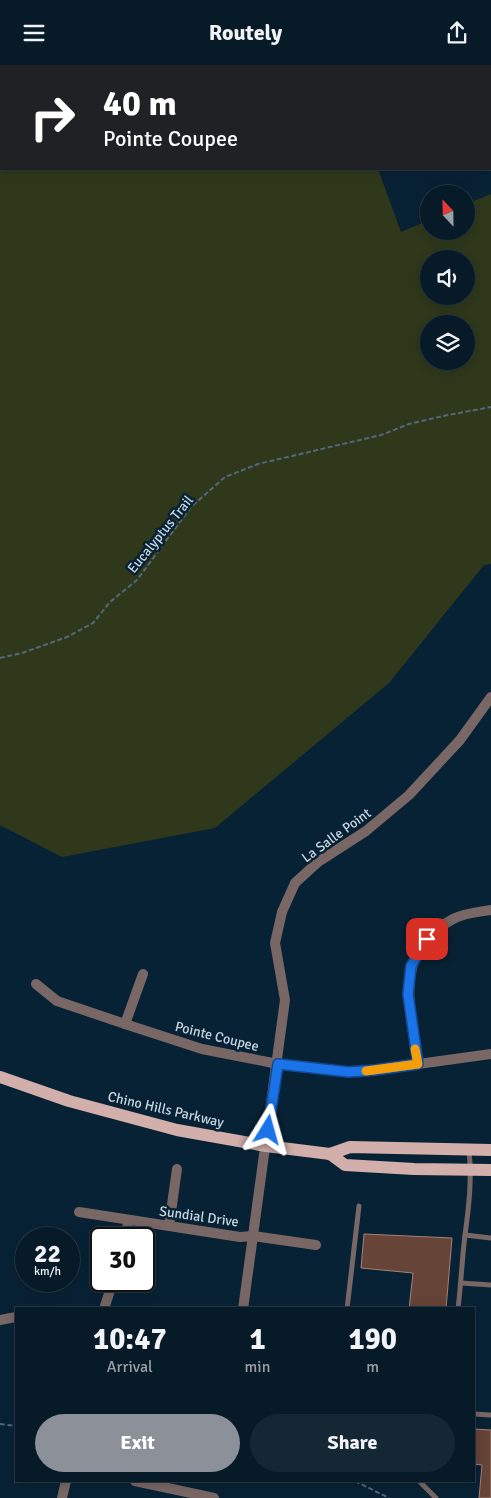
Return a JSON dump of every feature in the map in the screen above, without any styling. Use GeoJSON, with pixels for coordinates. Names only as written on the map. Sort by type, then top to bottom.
{"type":"FeatureCollection","features":[{"type":"Feature","properties":{"kind":"main road","name":"Chino Hills Parkway"},"geometry":{"type":"LineString","coordinates":[[0,1077],[69,1101],[151,1124],[266,1146],[330,1154],[350,1147],[491,1150]]}},
{"type":"Feature","properties":{"kind":"main road","name":"Chino Hills Parkway"},"geometry":{"type":"LineString","coordinates":[[330,1154],[346,1165],[471,1171],[491,1170]]}},
{"type":"Feature","properties":{"kind":"street","name":"La Salle Point"},"geometry":{"type":"LineString","coordinates":[[243,1307],[286,1000],[275,943],[282,912],[296,883],[318,862],[366,831],[409,795],[460,740],[491,697]]}},
{"type":"Feature","properties":{"kind":"street"},"geometry":{"type":"LineString","coordinates":[[418,1064],[408,994],[411,966],[427,939],[454,918],[491,909]]}},
{"type":"Feature","properties":{"kind":"street"},"geometry":{"type":"LineString","coordinates":[[124,1024],[143,974]]}},
{"type":"Feature","properties":{"kind":"street","name":"Pointe Coupee"},"geometry":{"type":"LineString","coordinates":[[36,985],[57,1001],[124,1024],[202,1049],[278,1064],[349,1072],[491,1053]]}},
{"type":"Feature","properties":{"kind":"street"},"geometry":{"type":"LineString","coordinates":[[169,1226],[177,1169]]}},
{"type":"Feature","properties":{"kind":"street","name":"Sundial Drive"},"geometry":{"type":"LineString","coordinates":[[79,1212],[240,1237],[254,1236],[316,1245]]}},
{"type":"Feature","properties":{"kind":"street"},"geometry":{"type":"LineString","coordinates":[[127,1227],[128,1220]]}},
{"type":"Feature","properties":{"kind":"street"},"geometry":{"type":"LineString","coordinates":[[105,1307],[109,1292]]}},
{"type":"Feature","properties":{"kind":"street"},"geometry":{"type":"LineString","coordinates":[[0,1320],[15,1317]]}},
{"type":"Feature","properties":{"kind":"street"},"geometry":{"type":"LineString","coordinates":[[62,1498],[66,1482]]}},
{"type":"Feature","properties":{"kind":"street"},"geometry":{"type":"LineString","coordinates":[[140,1482],[214,1498]]}},
{"type":"Feature","properties":{"kind":"lane"},"geometry":{"type":"LineString","coordinates":[[458,1307],[465,1235],[469,1216],[471,1171],[468,1149]]}},
{"type":"Feature","properties":{"kind":"lane"},"geometry":{"type":"LineString","coordinates":[[346,1307],[359,1206]]}},
{"type":"Feature","properties":{"kind":"lane"},"geometry":{"type":"LineString","coordinates":[[465,1235],[491,1238]]}},
{"type":"Feature","properties":{"kind":"lane"},"geometry":{"type":"LineString","coordinates":[[461,1283],[491,1285]]}},
{"type":"Feature","properties":{"kind":"lane"},"geometry":{"type":"LineString","coordinates":[[475,1413],[491,1415]]}},
{"type":"Feature","properties":{"kind":"lane"},"geometry":{"type":"LineString","coordinates":[[420,1482],[436,1498]]}},
{"type":"Feature","properties":{"kind":"path","name":"Eucalyptus Trail"},"geometry":{"type":"LineString","coordinates":[[0,657],[22,653],[58,640],[93,623],[110,602],[137,580],[191,507],[225,477],[258,464],[381,435],[409,424],[491,407]]}},
{"type":"Feature","properties":{"kind":"path"},"geometry":{"type":"LineString","coordinates":[[0,1424],[15,1426]]}},
{"type":"Feature","properties":{"kind":"path"},"geometry":{"type":"LineString","coordinates":[[357,1482],[389,1498]]}},
{"type":"Feature","properties":{"kind":"green space"},"geometry":{"type":"Polygon","coordinates":[[[0,170],[378,170],[401,232],[420,224],[420,240],[475,240],[475,200],[491,194],[491,564],[484,565],[389,683],[215,828],[62,857],[0,825],[0,170]]]}},
{"type":"Feature","properties":{"kind":"building"},"geometry":{"type":"Polygon","coordinates":[[[364,1234],[452,1238],[446,1307],[409,1307],[413,1273],[361,1268],[364,1234]]]}},
{"type":"Feature","properties":{"kind":"building"},"geometry":{"type":"Polygon","coordinates":[[[475,1429],[491,1430],[491,1498],[479,1498],[482,1465],[475,1464],[475,1429]]]}},
{"type":"Feature","properties":{"kind":"slow traffic"},"geometry":{"type":"LineString","coordinates":[[366,1071],[418,1064],[415,1049]]}},
{"type":"Feature","properties":{"kind":"route"},"geometry":{"type":"LineString","coordinates":[[268,1130],[278,1064],[349,1072],[418,1064],[408,994],[411,966],[427,939]]}}]}
